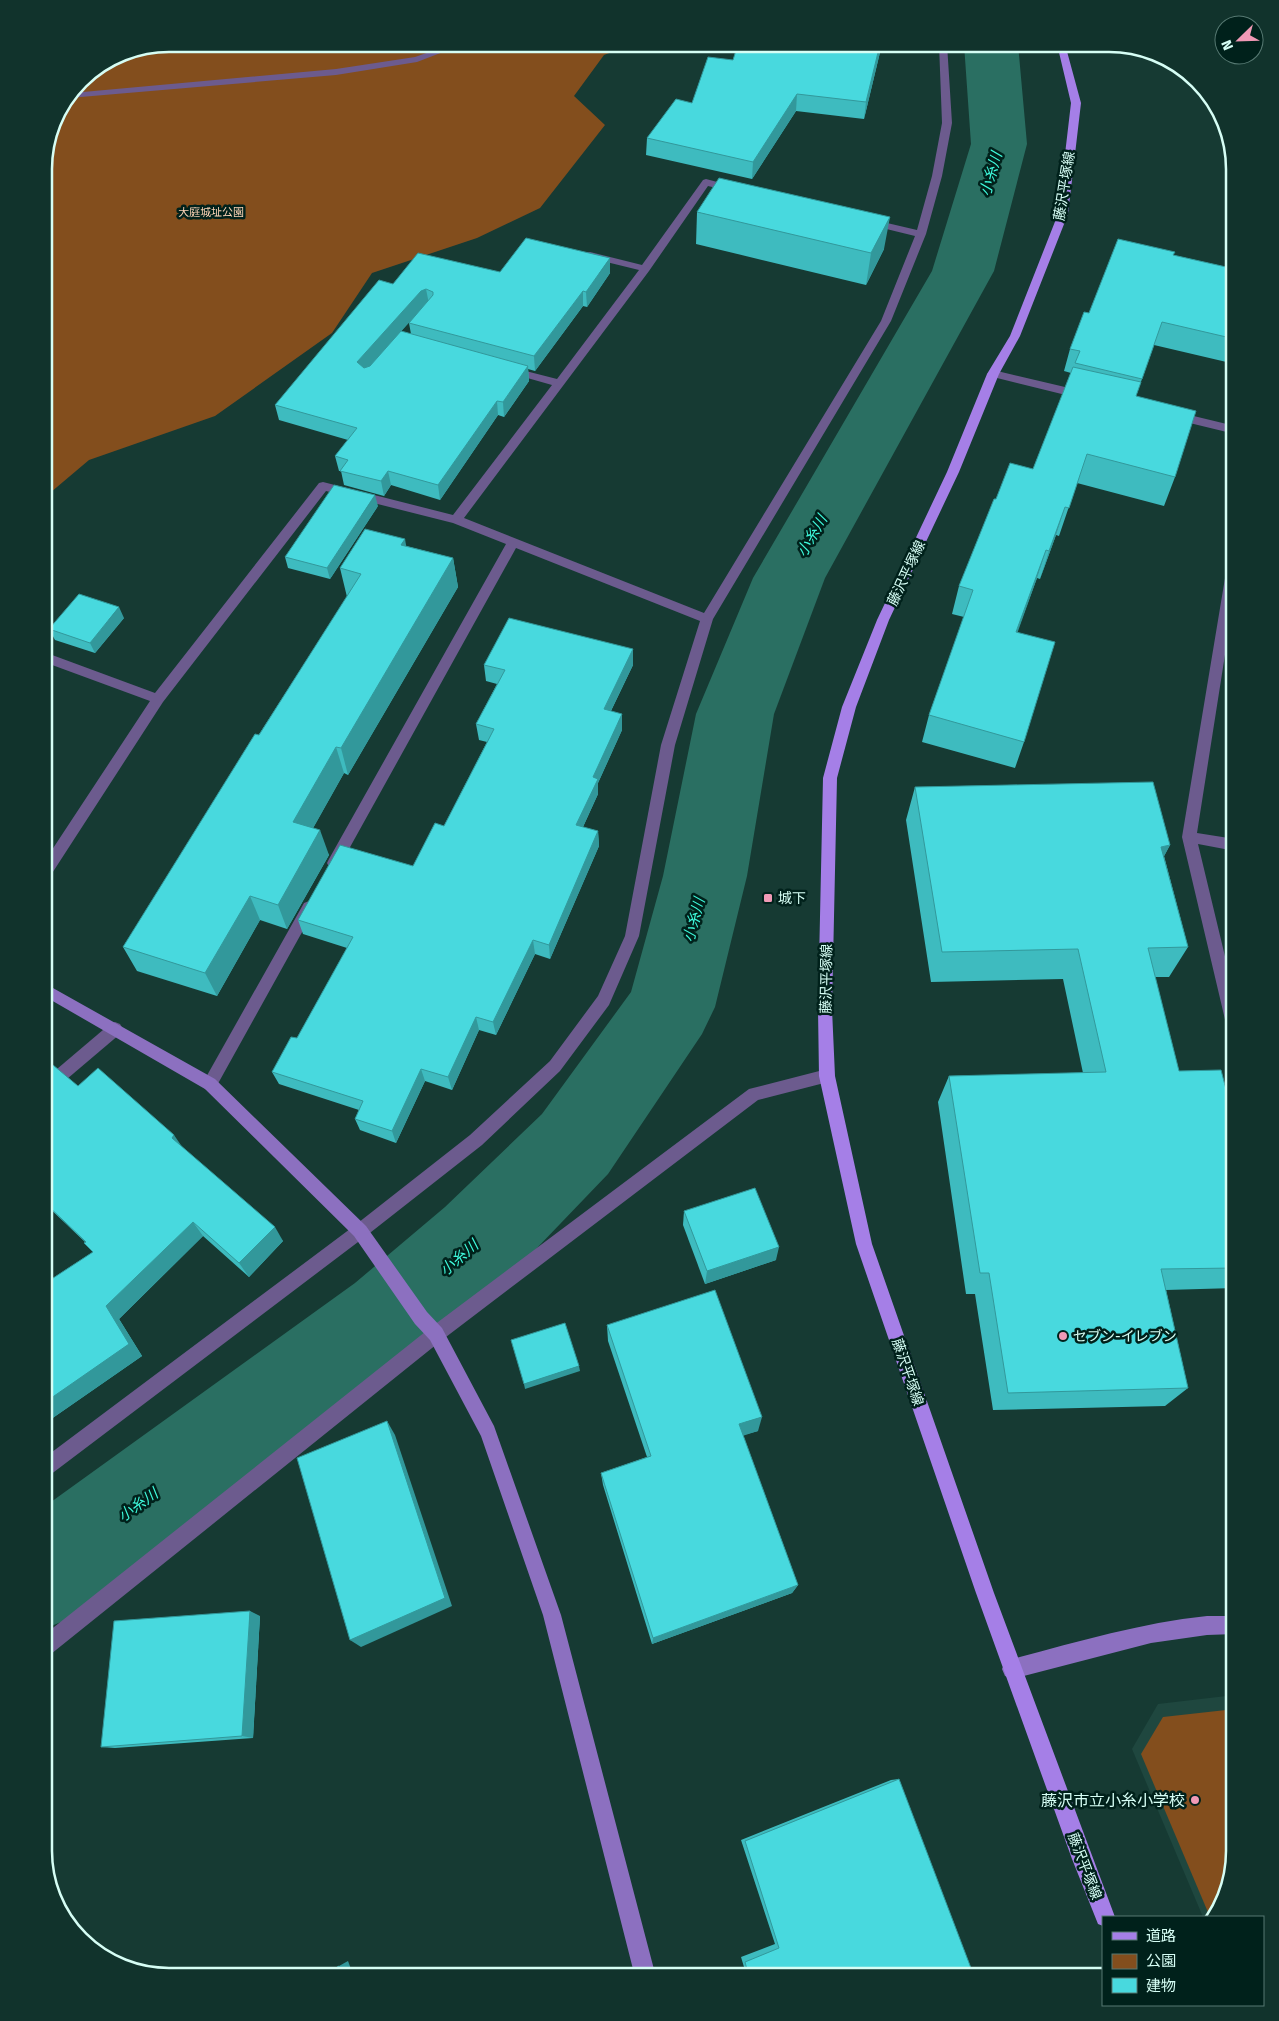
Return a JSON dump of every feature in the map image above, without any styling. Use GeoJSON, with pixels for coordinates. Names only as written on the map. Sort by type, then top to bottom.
{"type":"FeatureCollection","features":[{"type":"Feature","properties":{"kind":"main road","name":"藤沢平塚線"},"geometry":{"type":"LineString","coordinates":[[1063,53],[1076,103],[1063,214],[1015,336],[993,374],[953,472],[883,620],[849,707],[830,778],[825,1009],[828,1076],[864,1244],[1012,1670],[1105,1916]]}},
{"type":"Feature","properties":{"kind":"street"},"geometry":{"type":"LineString","coordinates":[[79,95],[336,72],[417,59],[436,52]]}},
{"type":"Feature","properties":{"kind":"street"},"geometry":{"type":"LineString","coordinates":[[52,1463],[360,1232],[476,1140],[555,1066],[604,1000],[632,936],[668,745],[707,620],[886,321],[921,234],[937,176],[947,123],[944,53]]}},
{"type":"Feature","properties":{"kind":"street"},"geometry":{"type":"LineString","coordinates":[[456,520],[645,269],[706,182],[743,191]]}},
{"type":"Feature","properties":{"kind":"street"},"geometry":{"type":"LineString","coordinates":[[855,218],[921,234]]}},
{"type":"Feature","properties":{"kind":"street"},"geometry":{"type":"LineString","coordinates":[[581,252],[645,269]]}},
{"type":"Feature","properties":{"kind":"street"},"geometry":{"type":"LineString","coordinates":[[503,368],[559,383]]}},
{"type":"Feature","properties":{"kind":"street"},"geometry":{"type":"LineString","coordinates":[[993,374],[1093,397]]}},
{"type":"Feature","properties":{"kind":"street"},"geometry":{"type":"LineString","coordinates":[[1159,412],[1226,428]]}},
{"type":"Feature","properties":{"kind":"street"},"geometry":{"type":"LineString","coordinates":[[53,861],[158,699],[323,486],[456,520],[707,620]]}},
{"type":"Feature","properties":{"kind":"street"},"geometry":{"type":"LineString","coordinates":[[327,875],[513,544]]}},
{"type":"Feature","properties":{"kind":"street"},"geometry":{"type":"LineString","coordinates":[[1226,609],[1189,837],[1226,991]]}},
{"type":"Feature","properties":{"kind":"street"},"geometry":{"type":"LineString","coordinates":[[53,660],[158,699]]}},
{"type":"Feature","properties":{"kind":"street"},"geometry":{"type":"LineString","coordinates":[[1189,837],[1226,843]]}},
{"type":"Feature","properties":{"kind":"street"},"geometry":{"type":"LineString","coordinates":[[210,1084],[318,892]]}},
{"type":"Feature","properties":{"kind":"street"},"geometry":{"type":"LineString","coordinates":[[53,994],[210,1084],[360,1232],[422,1318],[436,1334],[488,1432],[552,1615],[644,1968]]}},
{"type":"Feature","properties":{"kind":"street"},"geometry":{"type":"LineString","coordinates":[[52,1082],[115,1029]]}},
{"type":"Feature","properties":{"kind":"street"},"geometry":{"type":"LineString","coordinates":[[52,1641],[436,1334],[754,1094],[828,1076]]}},
{"type":"Feature","properties":{"kind":"street"},"geometry":{"type":"LineString","coordinates":[[1012,1670],[1126,1639],[1208,1624],[1226,1625]]}},
{"type":"Feature","properties":{"kind":"shaded area","name":"藤沢市立小糸小学校"},"geometry":{"type":"Polygon","coordinates":[[[1226,1696],[1225,1866],[1218,1896],[1207,1916],[1203,1916],[1132,1749],[1158,1704],[1226,1696]]]}},
{"type":"Feature","properties":{"kind":"green space","name":"大庭城址公園"},"geometry":{"type":"Polygon","coordinates":[[[170,52],[611,52],[604,55],[574,96],[605,125],[540,208],[477,238],[372,273],[332,333],[215,416],[89,460],[53,491],[53,162],[61,125],[77,98],[92,82],[111,68],[125,61],[147,55],[170,52]]]}},
{"type":"Feature","properties":{"kind":"green space","name":"藤沢市立小糸小学校"},"geometry":{"type":"Polygon","coordinates":[[[1226,1710],[1225,1866],[1218,1896],[1209,1914],[1141,1754],[1163,1717],[1226,1710]]]}},
{"type":"Feature","properties":{"kind":"building"},"geometry":{"type":"Polygon","coordinates":[[[735,53],[878,53],[866,102],[797,94],[753,162],[647,138],[676,99],[692,103],[708,57],[733,60],[735,53]]]}},
{"type":"Feature","properties":{"kind":"building"},"geometry":{"type":"Polygon","coordinates":[[[719,178],[890,217],[871,253],[697,212],[719,178]]]}},
{"type":"Feature","properties":{"kind":"building"},"geometry":{"type":"Polygon","coordinates":[[[526,238],[610,258],[586,292],[583,291],[534,356],[409,323],[433,295],[433,292],[426,289],[421,291],[357,362],[364,368],[370,366],[401,331],[528,366],[503,402],[497,401],[438,485],[388,471],[381,481],[340,471],[348,460],[335,456],[357,428],[275,405],[379,280],[393,284],[418,253],[500,272],[526,238]]]}},
{"type":"Feature","properties":{"kind":"building"},"geometry":{"type":"Polygon","coordinates":[[[1118,239],[1175,252],[1173,255],[1226,267],[1226,337],[1162,322],[1142,379],[1075,363],[1080,351],[1070,349],[1084,312],[1089,313],[1118,239]]]}},
{"type":"Feature","properties":{"kind":"building"},"geometry":{"type":"Polygon","coordinates":[[[1073,367],[1141,382],[1136,396],[1196,411],[1175,477],[1087,454],[1069,508],[1065,507],[1049,551],[1046,550],[1016,632],[1055,642],[1024,742],[929,715],[973,590],[959,586],[994,499],[996,499],[1010,463],[1033,469],[1073,367]]]}},
{"type":"Feature","properties":{"kind":"building"},"geometry":{"type":"Polygon","coordinates":[[[334,485],[375,495],[327,568],[285,557],[334,485]]]}},
{"type":"Feature","properties":{"kind":"building"},"geometry":{"type":"Polygon","coordinates":[[[365,529],[405,539],[401,545],[453,558],[341,748],[336,747],[293,822],[320,830],[278,905],[250,896],[205,973],[123,947],[255,734],[259,735],[361,574],[340,568],[365,529]]]}},
{"type":"Feature","properties":{"kind":"building"},"geometry":{"type":"Polygon","coordinates":[[[79,594],[119,607],[90,643],[53,630],[53,625],[79,594]]]}},
{"type":"Feature","properties":{"kind":"building"},"geometry":{"type":"Polygon","coordinates":[[[509,618],[633,649],[604,709],[622,714],[593,777],[598,779],[576,825],[598,831],[549,945],[533,940],[493,1022],[476,1017],[448,1077],[421,1069],[392,1131],[355,1119],[363,1101],[272,1072],[291,1037],[297,1038],[353,937],[298,920],[340,845],[413,866],[435,823],[444,826],[494,729],[476,724],[505,670],[484,665],[509,618]]]}},
{"type":"Feature","properties":{"kind":"building"},"geometry":{"type":"Polygon","coordinates":[[[1153,782],[1170,845],[1161,847],[1188,947],[1148,948],[1179,1071],[1221,1070],[1226,1089],[1226,1268],[1161,1269],[1188,1388],[1008,1393],[989,1273],[980,1273],[949,1076],[1106,1072],[1078,949],[942,952],[915,787],[1153,782]]]}},
{"type":"Feature","properties":{"kind":"building"},"geometry":{"type":"Polygon","coordinates":[[[52,1065],[78,1086],[98,1068],[174,1135],[172,1138],[275,1227],[239,1263],[193,1222],[106,1306],[129,1344],[52,1397],[52,1279],[93,1252],[84,1243],[86,1242],[52,1210],[52,1065]]]}},
{"type":"Feature","properties":{"kind":"building"},"geometry":{"type":"Polygon","coordinates":[[[755,1188],[779,1247],[707,1271],[684,1211],[755,1188]]]}},
{"type":"Feature","properties":{"kind":"building"},"geometry":{"type":"Polygon","coordinates":[[[715,1290],[762,1417],[739,1424],[798,1585],[653,1638],[601,1473],[651,1456],[607,1325],[715,1290]]]}},
{"type":"Feature","properties":{"kind":"building"},"geometry":{"type":"Polygon","coordinates":[[[565,1323],[579,1366],[524,1384],[511,1340],[565,1323]]]}},
{"type":"Feature","properties":{"kind":"building"},"geometry":{"type":"Polygon","coordinates":[[[387,1421],[445,1598],[350,1640],[297,1458],[387,1421]]]}},
{"type":"Feature","properties":{"kind":"building"},"geometry":{"type":"Polygon","coordinates":[[[250,1611],[242,1736],[101,1747],[114,1621],[250,1611]]]}},
{"type":"Feature","properties":{"kind":"building"},"geometry":{"type":"Polygon","coordinates":[[[899,1779],[971,1968],[747,1968],[745,1962],[779,1948],[745,1841],[899,1779]]]}},
{"type":"Feature","properties":{"kind":"waterway","name":"小糸川"},"geometry":{"type":"LineString","coordinates":[[52,1568],[390,1318],[479,1240],[575,1144],[671,1007],[705,876],[735,714],[789,578],[963,271],[999,144],[992,53]]}},
{"type":"Feature","properties":{"kind":"place","name":"城下"},"geometry":{"type":"Point","coordinates":[768,898]}},
{"type":"Feature","properties":{"kind":"place","name":"セブン-イレブン"},"geometry":{"type":"Point","coordinates":[1063,1336]}},
{"type":"Feature","properties":{"kind":"place","name":"藤沢市立小糸小学校"},"geometry":{"type":"Point","coordinates":[1195,1800]}}]}
